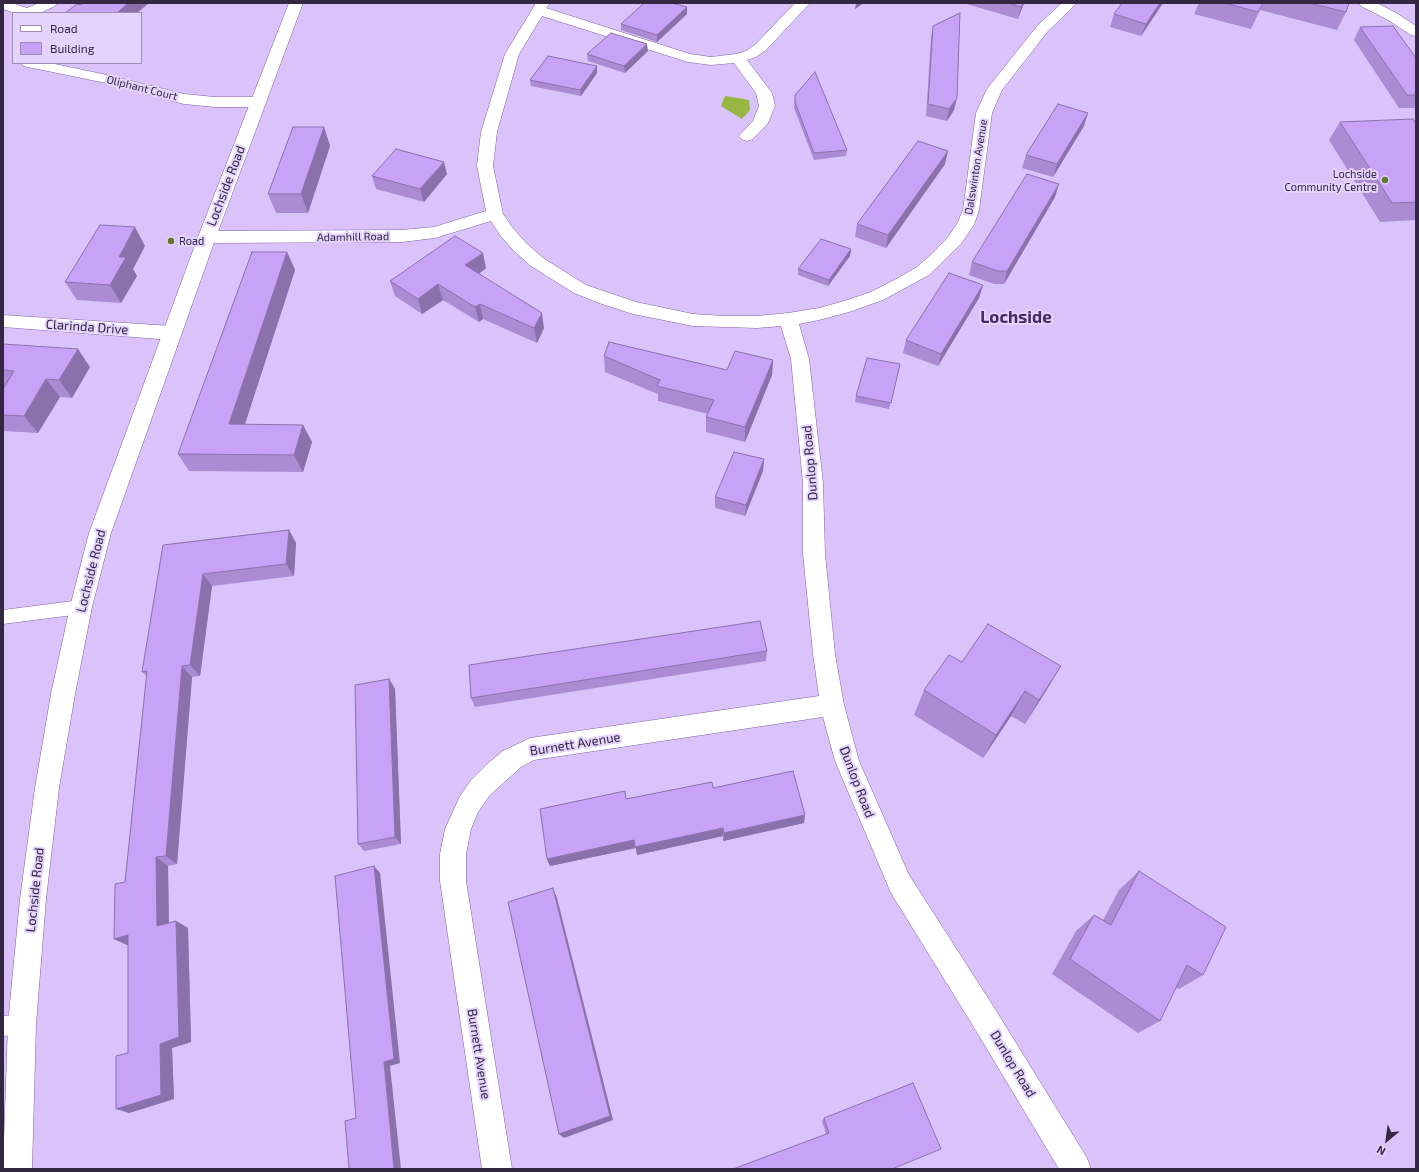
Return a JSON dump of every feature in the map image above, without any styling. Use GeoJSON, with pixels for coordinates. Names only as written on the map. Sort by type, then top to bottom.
{"type":"FeatureCollection","features":[{"type":"Feature","properties":{"kind":"street"},"geometry":{"type":"LineString","coordinates":[[30,12],[50,3]]}},
{"type":"Feature","properties":{"kind":"street","name":"Lochside Road"},"geometry":{"type":"LineString","coordinates":[[17,1169],[13,1025],[33,899],[47,788],[63,694],[81,607],[100,533],[207,237],[242,146],[257,102],[296,3]]}},
{"type":"Feature","properties":{"kind":"street"},"geometry":{"type":"LineString","coordinates":[[540,6],[688,58],[710,61],[738,58],[751,54],[761,47],[803,3]]}},
{"type":"Feature","properties":{"kind":"street","name":"Dalswinton Avenue"},"geometry":{"type":"LineString","coordinates":[[540,6],[512,54],[489,132],[485,166],[496,214],[515,242],[537,262],[580,289],[605,299],[648,312],[693,320],[757,322],[819,314],[877,296],[902,284],[922,271],[940,256],[954,241],[965,225],[971,210],[984,113],[995,89],[1043,28],[1070,3]]}},
{"type":"Feature","properties":{"kind":"street"},"geometry":{"type":"LineString","coordinates":[[1366,3],[1416,32]]}},
{"type":"Feature","properties":{"kind":"street"},"geometry":{"type":"LineString","coordinates":[[3,5],[18,9],[22,12]]}},
{"type":"Feature","properties":{"kind":"street"},"geometry":{"type":"LineString","coordinates":[[738,58],[764,93],[767,106],[760,123],[747,136]]}},
{"type":"Feature","properties":{"kind":"street","name":"Oliphant Court"},"geometry":{"type":"LineString","coordinates":[[33,64],[107,79],[184,99],[215,102],[257,102]]}},
{"type":"Feature","properties":{"kind":"street","name":"Adamhill Road"},"geometry":{"type":"LineString","coordinates":[[207,237],[402,236],[435,232],[496,214]]}},
{"type":"Feature","properties":{"kind":"street","name":"Dunlop Road"},"geometry":{"type":"LineString","coordinates":[[788,319],[800,359],[813,483],[814,554],[824,654],[832,705],[847,761],[900,884],[985,1019],[1076,1169]]}},
{"type":"Feature","properties":{"kind":"street","name":"Clarinda Drive"},"geometry":{"type":"LineString","coordinates":[[3,321],[172,333]]}},
{"type":"Feature","properties":{"kind":"street","name":"Burnett Avenue"},"geometry":{"type":"LineString","coordinates":[[497,1169],[453,881],[453,854],[458,828],[469,804],[481,787],[512,759],[530,749],[832,705]]}},
{"type":"Feature","properties":{"kind":"lane"},"geometry":{"type":"LineString","coordinates":[[3,617],[81,607]]}},
{"type":"Feature","properties":{"kind":"green space"},"geometry":{"type":"Polygon","coordinates":[[[725,96],[749,100],[750,110],[742,119],[721,106],[725,96]]]}},
{"type":"Feature","properties":{"kind":"building"},"geometry":{"type":"Polygon","coordinates":[[[83,3],[128,3],[118,12],[66,12],[77,4],[81,5],[83,3]]]}},
{"type":"Feature","properties":{"kind":"building"},"geometry":{"type":"Polygon","coordinates":[[[644,3],[672,3],[687,7],[657,35],[621,24],[644,3]]]}},
{"type":"Feature","properties":{"kind":"building"},"geometry":{"type":"Polygon","coordinates":[[[1009,3],[1023,3],[1021,7],[1009,3]]]}},
{"type":"Feature","properties":{"kind":"building"},"geometry":{"type":"Polygon","coordinates":[[[1122,3],[1160,3],[1146,24],[1114,14],[1122,3]]]}},
{"type":"Feature","properties":{"kind":"building"},"geometry":{"type":"Polygon","coordinates":[[[1225,3],[1263,3],[1258,12],[1225,3]]]}},
{"type":"Feature","properties":{"kind":"building"},"geometry":{"type":"Polygon","coordinates":[[[1309,3],[1349,3],[1346,12],[1309,3]]]}},
{"type":"Feature","properties":{"kind":"building"},"geometry":{"type":"Polygon","coordinates":[[[960,13],[957,98],[949,109],[928,104],[933,26],[960,13]]]}},
{"type":"Feature","properties":{"kind":"building"},"geometry":{"type":"Polygon","coordinates":[[[1393,26],[1416,58],[1416,95],[1407,95],[1360,27],[1393,26]]]}},
{"type":"Feature","properties":{"kind":"building"},"geometry":{"type":"Polygon","coordinates":[[[611,33],[647,44],[624,66],[587,54],[611,33]]]}},
{"type":"Feature","properties":{"kind":"building"},"geometry":{"type":"Polygon","coordinates":[[[548,56],[597,66],[580,90],[530,80],[548,56]]]}},
{"type":"Feature","properties":{"kind":"building"},"geometry":{"type":"Polygon","coordinates":[[[815,72],[847,150],[814,153],[795,102],[795,95],[815,72]]]}},
{"type":"Feature","properties":{"kind":"building"},"geometry":{"type":"Polygon","coordinates":[[[1058,104],[1088,113],[1057,164],[1026,155],[1058,104]]]}},
{"type":"Feature","properties":{"kind":"building"},"geometry":{"type":"Polygon","coordinates":[[[1413,119],[1416,124],[1416,202],[1392,203],[1340,122],[1413,119]]]}},
{"type":"Feature","properties":{"kind":"building"},"geometry":{"type":"Polygon","coordinates":[[[293,127],[324,127],[301,194],[268,194],[293,127]]]}},
{"type":"Feature","properties":{"kind":"building"},"geometry":{"type":"Polygon","coordinates":[[[918,141],[948,151],[888,235],[857,224],[918,141]]]}},
{"type":"Feature","properties":{"kind":"building"},"geometry":{"type":"Polygon","coordinates":[[[396,149],[444,162],[420,189],[372,176],[396,149]]]}},
{"type":"Feature","properties":{"kind":"building"},"geometry":{"type":"Polygon","coordinates":[[[1027,174],[1059,184],[1007,271],[998,271],[972,262],[1027,174]]]}},
{"type":"Feature","properties":{"kind":"building"},"geometry":{"type":"Polygon","coordinates":[[[100,225],[135,227],[119,257],[126,257],[110,285],[65,282],[100,225]]]}},
{"type":"Feature","properties":{"kind":"building"},"geometry":{"type":"Polygon","coordinates":[[[455,236],[483,253],[465,265],[542,313],[534,328],[480,304],[475,307],[438,284],[418,299],[390,281],[455,236]]]}},
{"type":"Feature","properties":{"kind":"building"},"geometry":{"type":"Polygon","coordinates":[[[821,239],[851,249],[829,280],[798,269],[821,239]]]}},
{"type":"Feature","properties":{"kind":"building"},"geometry":{"type":"Polygon","coordinates":[[[252,252],[287,252],[229,424],[303,425],[294,455],[178,454],[252,252]]]}},
{"type":"Feature","properties":{"kind":"building"},"geometry":{"type":"Polygon","coordinates":[[[949,273],[983,285],[941,354],[906,340],[949,273]]]}},
{"type":"Feature","properties":{"kind":"building"},"geometry":{"type":"Polygon","coordinates":[[[609,342],[727,370],[735,351],[773,360],[745,427],[706,417],[714,400],[657,386],[660,380],[604,356],[609,342]]]}},
{"type":"Feature","properties":{"kind":"building"},"geometry":{"type":"Polygon","coordinates":[[[3,344],[78,349],[59,380],[46,379],[24,416],[3,415],[3,389],[14,371],[3,370],[3,344]]]}},
{"type":"Feature","properties":{"kind":"building"},"geometry":{"type":"Polygon","coordinates":[[[867,358],[900,364],[891,403],[856,396],[867,358]]]}},
{"type":"Feature","properties":{"kind":"building"},"geometry":{"type":"Polygon","coordinates":[[[734,452],[764,459],[746,505],[715,497],[734,452]]]}},
{"type":"Feature","properties":{"kind":"building"},"geometry":{"type":"Polygon","coordinates":[[[289,530],[286,564],[203,574],[190,665],[182,666],[166,856],[156,857],[157,926],[176,921],[179,1037],[160,1044],[161,1095],[116,1109],[116,1056],[128,1053],[128,935],[114,939],[115,884],[125,882],[147,671],[142,672],[163,545],[289,530]]]}},
{"type":"Feature","properties":{"kind":"building"},"geometry":{"type":"Polygon","coordinates":[[[760,621],[767,651],[471,698],[469,665],[760,621]]]}},
{"type":"Feature","properties":{"kind":"building"},"geometry":{"type":"Polygon","coordinates":[[[988,624],[1061,666],[1039,700],[1025,691],[996,735],[924,690],[949,655],[962,662],[988,624]]]}},
{"type":"Feature","properties":{"kind":"building"},"geometry":{"type":"Polygon","coordinates":[[[389,679],[395,837],[358,844],[355,685],[389,679]]]}},
{"type":"Feature","properties":{"kind":"building"},"geometry":{"type":"Polygon","coordinates":[[[793,771],[805,815],[724,833],[723,828],[635,847],[634,840],[547,859],[540,809],[625,791],[626,799],[712,782],[713,788],[793,771]]]}},
{"type":"Feature","properties":{"kind":"building"},"geometry":{"type":"Polygon","coordinates":[[[374,866],[394,1059],[384,1062],[394,1169],[349,1169],[345,1121],[356,1118],[335,876],[374,866]]]}},
{"type":"Feature","properties":{"kind":"building"},"geometry":{"type":"Polygon","coordinates":[[[1139,871],[1226,927],[1203,975],[1187,965],[1160,1021],[1070,959],[1094,915],[1111,925],[1139,871]]]}},
{"type":"Feature","properties":{"kind":"building"},"geometry":{"type":"Polygon","coordinates":[[[553,888],[610,1116],[559,1134],[508,902],[553,888]]]}},
{"type":"Feature","properties":{"kind":"building"},"geometry":{"type":"Polygon","coordinates":[[[913,1083],[941,1149],[892,1169],[733,1169],[829,1133],[824,1118],[913,1083]]]}},
{"type":"Feature","properties":{"kind":"place","name":"Lochside Community Centre"},"geometry":{"type":"Point","coordinates":[1385,180]}},
{"type":"Feature","properties":{"kind":"place","name":"Road"},"geometry":{"type":"Point","coordinates":[171,241]}},
{"type":"Feature","properties":{"kind":"district","name":"Lochside"},"geometry":{"type":"Point","coordinates":[1016,317]}}]}
